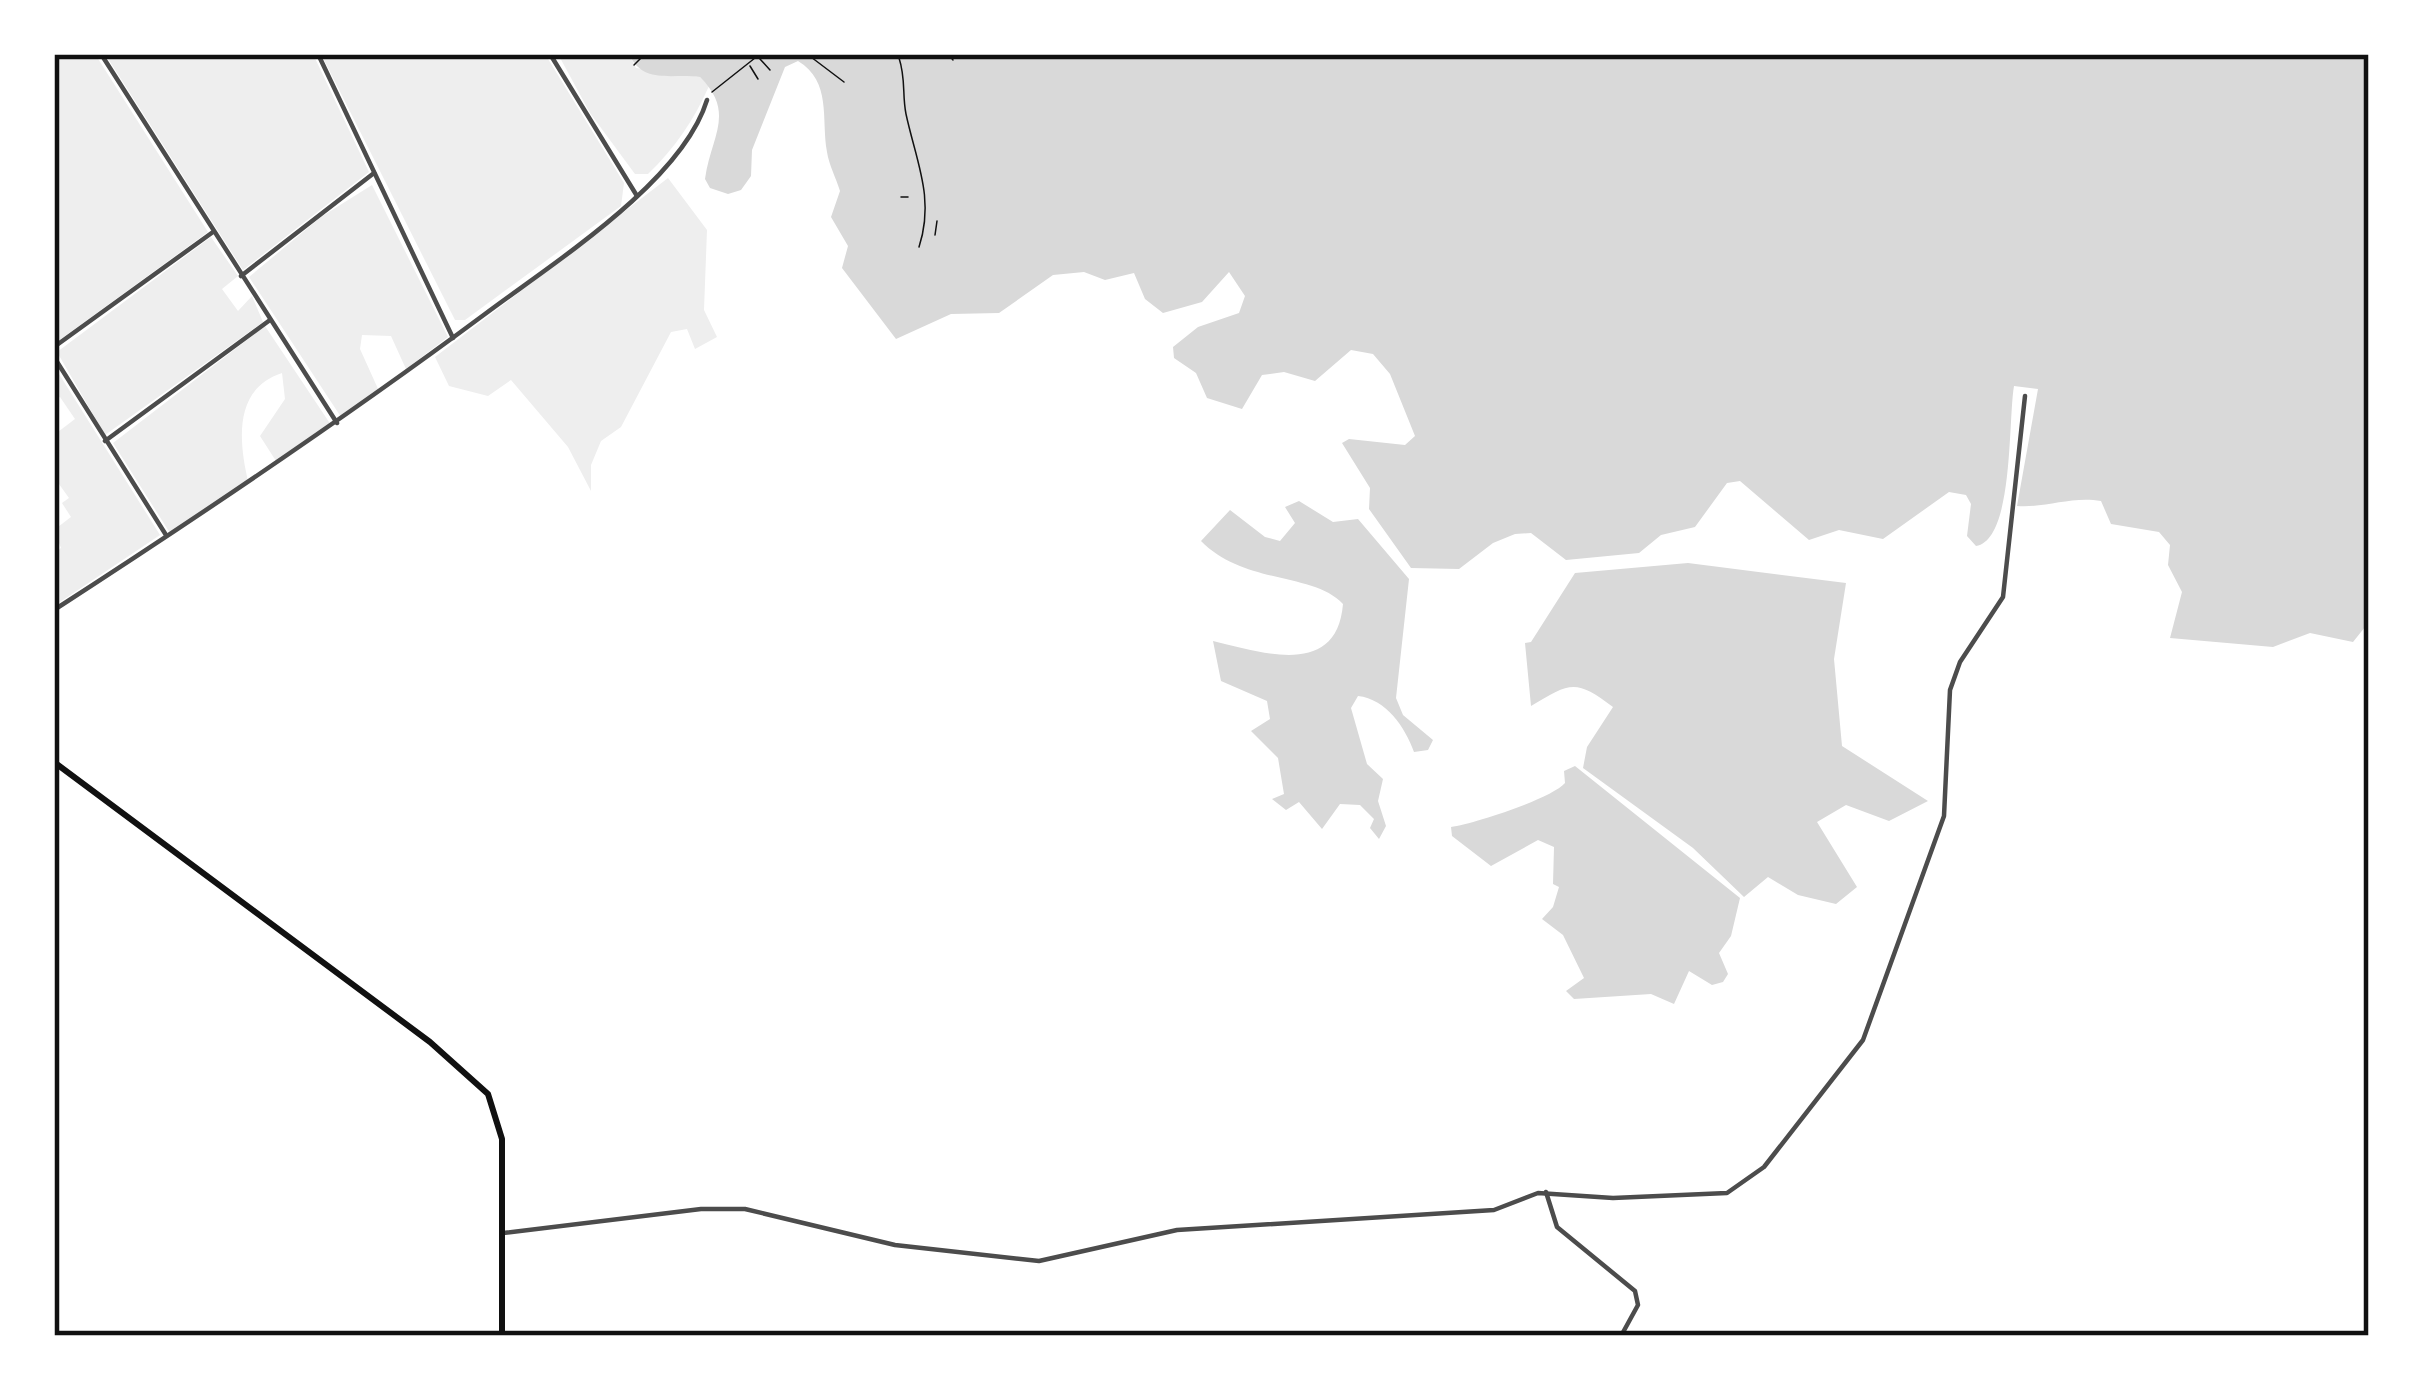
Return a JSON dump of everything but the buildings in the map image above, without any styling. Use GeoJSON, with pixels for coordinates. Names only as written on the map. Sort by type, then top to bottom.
{"type":"FeatureCollection","features":[{"type":"Feature","properties":{"kind":"main road"},"geometry":{"type":"LineString","coordinates":[[54,762],[480,1084],[500,1125],[502,1336]]}},
{"type":"Feature","properties":{"kind":"street"},"geometry":{"type":"LineString","coordinates":[[101,54],[338,424]]}},
{"type":"Feature","properties":{"kind":"street"},"geometry":{"type":"LineString","coordinates":[[318,54],[453,338]]}},
{"type":"Feature","properties":{"kind":"street"},"geometry":{"type":"LineString","coordinates":[[550,54],[638,196]]}},
{"type":"Feature","properties":{"kind":"street"},"geometry":{"type":"LineString","coordinates":[[54,610],[338,424],[638,196],[696,128],[707,100]]}},
{"type":"Feature","properties":{"kind":"street"},"geometry":{"type":"LineString","coordinates":[[241,276],[374,173]]}},
{"type":"Feature","properties":{"kind":"street"},"geometry":{"type":"LineString","coordinates":[[54,347],[213,232]]}},
{"type":"Feature","properties":{"kind":"street"},"geometry":{"type":"LineString","coordinates":[[105,441],[270,320]]}},
{"type":"Feature","properties":{"kind":"street"},"geometry":{"type":"LineString","coordinates":[[54,357],[168,537]]}},
{"type":"Feature","properties":{"kind":"street"},"geometry":{"type":"LineString","coordinates":[[502,1233],[734,1209],[908,1247],[1039,1261],[1177,1230],[1494,1210],[1546,1192],[1613,1198],[1727,1193],[1764,1168],[1863,1040],[1944,816],[1951,690],[1960,662],[2003,598],[2025,396]]}},
{"type":"Feature","properties":{"kind":"street"},"geometry":{"type":"LineString","coordinates":[[1546,1192],[1557,1227],[1635,1291],[1637,1305],[1621,1336]]}},
{"type":"Feature","properties":{"kind":"path"},"geometry":{"type":"LineString","coordinates":[[634,65],[644,54]]}},
{"type":"Feature","properties":{"kind":"path"},"geometry":{"type":"LineString","coordinates":[[740,54],[758,79]]}},
{"type":"Feature","properties":{"kind":"path"},"geometry":{"type":"LineString","coordinates":[[806,54],[844,82]]}},
{"type":"Feature","properties":{"kind":"path"},"geometry":{"type":"LineString","coordinates":[[905,54],[897,56],[908,80],[904,102],[927,191],[919,247]]}},
{"type":"Feature","properties":{"kind":"path"},"geometry":{"type":"LineString","coordinates":[[948,54],[953,60]]}},
{"type":"Feature","properties":{"kind":"path"},"geometry":{"type":"LineString","coordinates":[[712,92],[759,55],[770,70]]}},
{"type":"Feature","properties":{"kind":"path"},"geometry":{"type":"LineString","coordinates":[[901,197],[908,197]]}},
{"type":"Feature","properties":{"kind":"path"},"geometry":{"type":"LineString","coordinates":[[923,234],[936,235],[938,221]]}},
{"type":"Feature","properties":{"kind":"shaded area"},"geometry":{"type":"Polygon","coordinates":[[[54,54],[95,54],[208,232],[54,344],[54,54]]]}},
{"type":"Feature","properties":{"kind":"shaded area"},"geometry":{"type":"Polygon","coordinates":[[[105,54],[313,54],[369,172],[243,270],[105,54]]]}},
{"type":"Feature","properties":{"kind":"shaded area"},"geometry":{"type":"Polygon","coordinates":[[[321,54],[545,54],[624,183],[621,206],[465,320],[455,320],[321,54]]]}},
{"type":"Feature","properties":{"kind":"shaded area"},"geometry":{"type":"Polygon","coordinates":[[[558,54],[629,54],[636,68],[700,77],[709,86],[667,154],[648,174],[635,174],[590,113],[558,54]]]}},
{"type":"Feature","properties":{"kind":"shaded area"},"geometry":{"type":"Polygon","coordinates":[[[629,54],[2369,54],[2369,622],[2353,642],[2310,633],[2273,647],[2170,638],[2182,592],[2168,565],[2170,545],[2159,532],[2111,524],[2101,501],[2017,506],[2038,389],[2014,386],[2003,502],[1988,539],[1976,546],[1967,536],[1971,504],[1966,495],[1949,492],[1883,539],[1839,530],[1809,540],[1740,481],[1727,483],[1695,527],[1661,535],[1639,553],[1566,560],[1531,533],[1515,534],[1493,543],[1459,569],[1411,568],[1369,509],[1370,488],[1342,443],[1349,439],[1405,445],[1415,436],[1390,374],[1373,354],[1351,350],[1315,381],[1284,372],[1262,375],[1242,409],[1207,398],[1196,373],[1174,358],[1173,347],[1198,327],[1239,313],[1245,296],[1229,272],[1202,302],[1163,313],[1145,299],[1134,273],[1105,280],[1084,272],[1053,275],[999,313],[951,314],[896,339],[842,268],[848,246],[831,217],[840,191],[827,152],[821,90],[809,70],[798,61],[785,67],[752,150],[751,176],[741,190],[728,194],[710,188],[705,179],[719,114],[711,90],[700,77],[650,74],[629,54]]]}},
{"type":"Feature","properties":{"kind":"shaded area"},"geometry":{"type":"Polygon","coordinates":[[[668,178],[707,230],[704,310],[717,337],[695,349],[687,329],[671,332],[621,427],[601,441],[591,465],[591,491],[568,447],[511,380],[488,396],[449,386],[435,357],[668,178]]]}},
{"type":"Feature","properties":{"kind":"shaded area"},"geometry":{"type":"Polygon","coordinates":[[[372,185],[448,337],[406,369],[391,336],[362,335],[360,349],[379,391],[341,417],[249,277],[321,217],[372,185]]]}},
{"type":"Feature","properties":{"kind":"shaded area"},"geometry":{"type":"Polygon","coordinates":[[[211,237],[238,276],[222,289],[238,311],[252,296],[263,322],[105,435],[57,352],[211,237]]]}},
{"type":"Feature","properties":{"kind":"shaded area"},"geometry":{"type":"Polygon","coordinates":[[[265,326],[331,425],[276,461],[260,436],[285,399],[282,373],[266,381],[255,391],[243,418],[248,481],[170,533],[113,443],[265,326]]]}},
{"type":"Feature","properties":{"kind":"shaded area"},"geometry":{"type":"Polygon","coordinates":[[[54,366],[160,535],[54,606],[54,553],[61,548],[54,530],[71,517],[62,503],[69,498],[54,477],[54,435],[75,419],[60,397],[54,400],[54,366]]]}},
{"type":"Feature","properties":{"kind":"shaded area"},"geometry":{"type":"Polygon","coordinates":[[[1299,501],[1333,522],[1358,519],[1409,579],[1396,698],[1403,715],[1433,740],[1428,750],[1414,752],[1386,708],[1358,696],[1351,708],[1367,764],[1383,779],[1378,801],[1386,826],[1379,839],[1370,828],[1374,819],[1360,805],[1340,804],[1322,829],[1299,802],[1286,810],[1272,799],[1284,794],[1278,758],[1251,731],[1270,719],[1267,701],[1221,681],[1213,641],[1294,655],[1327,643],[1338,627],[1343,604],[1330,594],[1237,565],[1201,541],[1230,510],[1265,537],[1280,541],[1295,523],[1285,507],[1299,501]]]}},
{"type":"Feature","properties":{"kind":"shaded area"},"geometry":{"type":"Polygon","coordinates":[[[1688,563],[1846,583],[1834,659],[1842,746],[1928,801],[1889,821],[1846,805],[1817,822],[1857,887],[1836,904],[1798,895],[1768,877],[1744,897],[1693,848],[1583,768],[1587,747],[1613,707],[1590,691],[1564,689],[1531,706],[1525,643],[1531,642],[1575,573],[1688,563]]]}},
{"type":"Feature","properties":{"kind":"shaded area"},"geometry":{"type":"Polygon","coordinates":[[[1575,766],[1740,898],[1731,936],[1719,953],[1728,974],[1723,982],[1712,985],[1689,971],[1674,1004],[1651,994],[1574,999],[1566,991],[1584,978],[1563,935],[1542,919],[1553,907],[1559,887],[1553,884],[1554,847],[1538,840],[1491,866],[1452,836],[1451,827],[1511,810],[1557,789],[1565,783],[1564,771],[1575,766]]]}}]}
